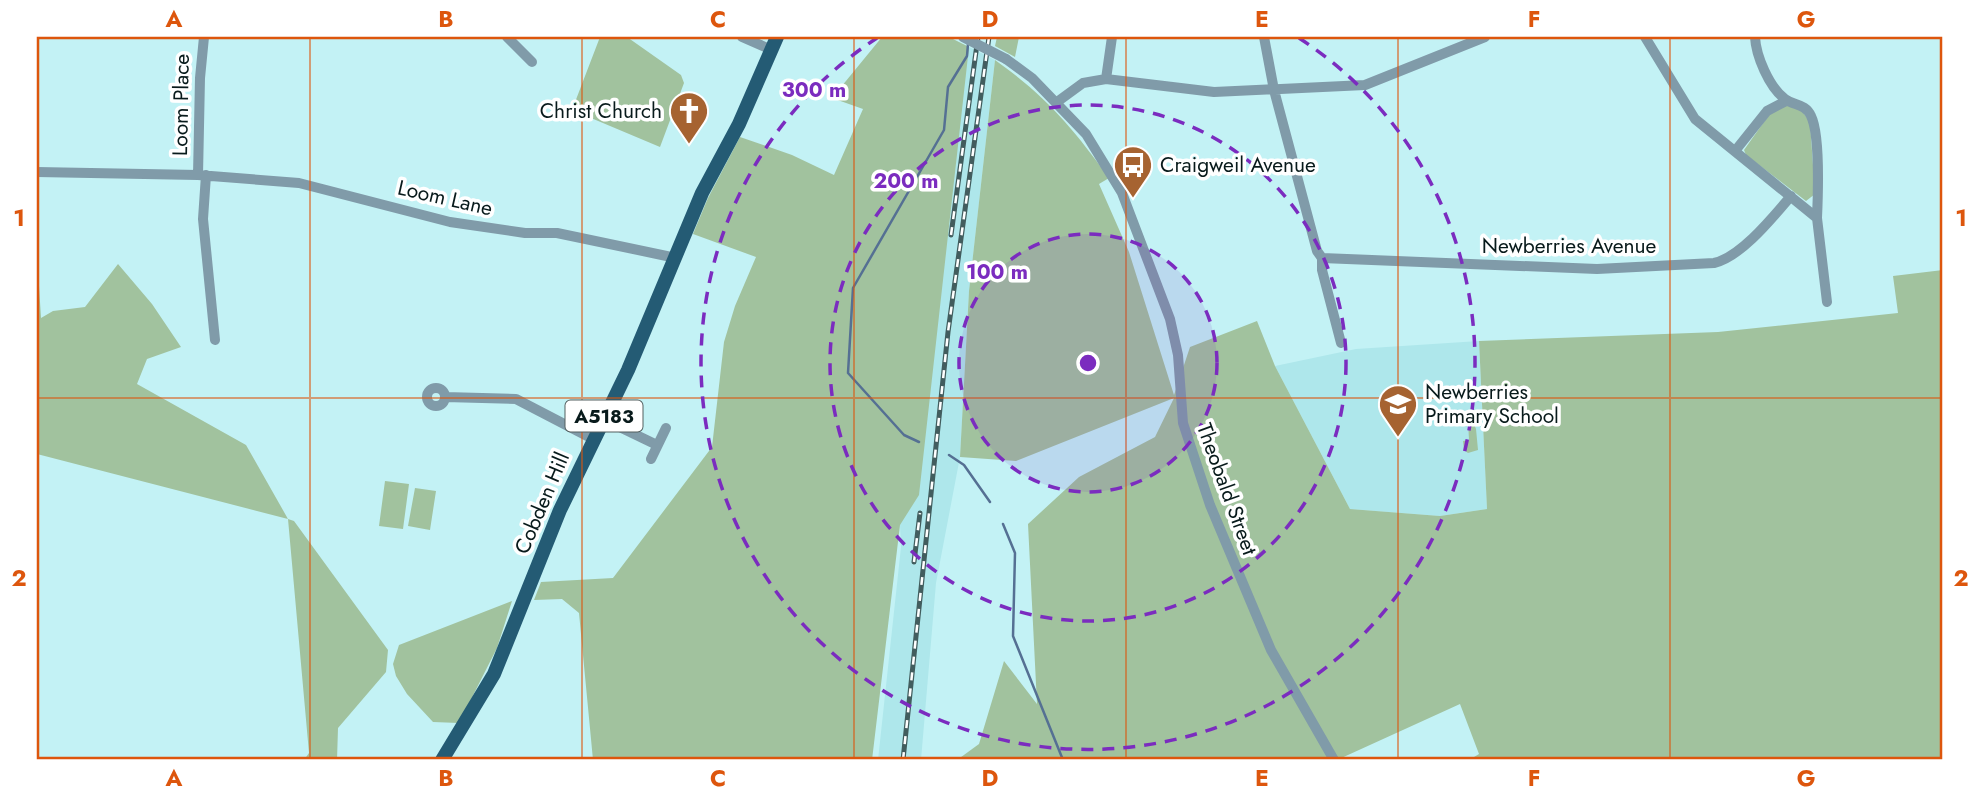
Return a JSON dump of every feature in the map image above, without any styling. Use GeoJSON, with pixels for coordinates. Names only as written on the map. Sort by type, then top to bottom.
{"type":"FeatureCollection","features":[{"type":"Feature","properties":{"kind":"main road","name":"A5183"},"geometry":{"type":"LineString","coordinates":[[676,258],[702,193],[739,124],[775,43]]}},
{"type":"Feature","properties":{"kind":"main road","name":"Cobden Hill"},"geometry":{"type":"LineString","coordinates":[[442,760],[494,674],[560,510],[676,258]]}},
{"type":"Feature","properties":{"kind":"street","name":"Loom Place"},"geometry":{"type":"LineString","coordinates":[[202,175],[200,66],[204,37]]}},
{"type":"Feature","properties":{"kind":"street"},"geometry":{"type":"LineString","coordinates":[[507,37],[532,62]]}},
{"type":"Feature","properties":{"kind":"street"},"geometry":{"type":"LineString","coordinates":[[742,37],[775,43]]}},
{"type":"Feature","properties":{"kind":"street","name":"Theobald Street"},"geometry":{"type":"LineString","coordinates":[[962,37],[1006,59],[1058,102],[1094,145],[1122,193],[1170,319],[1178,355],[1183,423],[1206,495],[1266,639],[1334,760]]}},
{"type":"Feature","properties":{"kind":"street"},"geometry":{"type":"LineString","coordinates":[[1106,79],[1112,37]]}},
{"type":"Feature","properties":{"kind":"street"},"geometry":{"type":"LineString","coordinates":[[1264,37],[1273,90],[1317,251],[1322,258],[1322,270],[1341,343]]}},
{"type":"Feature","properties":{"kind":"street"},"geometry":{"type":"LineString","coordinates":[[1058,102],[1083,83],[1106,79],[1191,90],[1273,90],[1364,85],[1485,37]]}},
{"type":"Feature","properties":{"kind":"street"},"geometry":{"type":"LineString","coordinates":[[1645,37],[1687,110],[1817,218]]}},
{"type":"Feature","properties":{"kind":"street"},"geometry":{"type":"LineString","coordinates":[[1755,37],[1756,48],[1769,76],[1786,100],[1802,105],[1812,117],[1818,194],[1817,218],[1828,302]]}},
{"type":"Feature","properties":{"kind":"street"},"geometry":{"type":"LineString","coordinates":[[1735,151],[1767,111],[1786,100]]}},
{"type":"Feature","properties":{"kind":"street","name":"Loom Lane"},"geometry":{"type":"LineString","coordinates":[[37,173],[202,175],[299,183],[450,222],[524,233],[557,233],[676,258]]}},
{"type":"Feature","properties":{"kind":"street"},"geometry":{"type":"LineString","coordinates":[[202,175],[203,219],[215,340]]}},
{"type":"Feature","properties":{"kind":"street","name":"Newberries Avenue"},"geometry":{"type":"LineString","coordinates":[[1322,258],[1335,261],[1597,269],[1714,263],[1726,258],[1764,228],[1791,196]]}},
{"type":"Feature","properties":{"kind":"street"},"geometry":{"type":"LineString","coordinates":[[445,397],[516,400],[593,439]]}},
{"type":"Feature","properties":{"kind":"street"},"geometry":{"type":"LineString","coordinates":[[603,419],[657,445]]}},
{"type":"Feature","properties":{"kind":"street"},"geometry":{"type":"LineString","coordinates":[[651,459],[666,428]]}},
{"type":"Feature","properties":{"kind":"shaded area"},"geometry":{"type":"Polygon","coordinates":[[[963,44],[995,60],[969,291],[960,457],[936,583],[921,760],[878,760],[901,547],[900,525],[963,44]]]}},
{"type":"Feature","properties":{"kind":"shaded area","name":"Newberries Primary School"},"geometry":{"type":"Polygon","coordinates":[[[1479,341],[1487,509],[1440,516],[1350,509],[1275,366],[1356,349],[1479,341]]]}},
{"type":"Feature","properties":{"kind":"green space"},"geometry":{"type":"Polygon","coordinates":[[[600,37],[627,37],[681,75],[684,83],[660,147],[572,110],[600,37]]]}},
{"type":"Feature","properties":{"kind":"green space"},"geometry":{"type":"Polygon","coordinates":[[[882,37],[949,37],[969,47],[919,495],[900,525],[872,760],[593,760],[579,613],[562,599],[534,600],[541,582],[613,578],[712,447],[724,342],[735,306],[756,257],[693,234],[708,198],[740,137],[792,155],[834,175],[863,109],[832,98],[882,37]]]}},
{"type":"Feature","properties":{"kind":"green space"},"geometry":{"type":"Polygon","coordinates":[[[997,37],[1019,37],[1015,57],[995,46],[997,37]]]}},
{"type":"Feature","properties":{"kind":"green space"},"geometry":{"type":"Polygon","coordinates":[[[995,60],[1030,87],[1058,114],[1109,178],[1099,184],[1129,252],[1174,395],[1190,347],[1257,321],[1275,366],[1350,509],[1440,516],[1487,509],[1479,341],[1718,332],[1898,313],[1893,276],[1943,270],[1943,760],[1469,760],[1479,754],[1460,704],[1337,760],[957,760],[979,744],[1004,661],[1037,704],[1028,524],[1079,477],[1155,437],[1174,398],[1016,461],[960,457],[969,291],[995,60]]]}},
{"type":"Feature","properties":{"kind":"green space"},"geometry":{"type":"Polygon","coordinates":[[[1786,105],[1799,107],[1810,122],[1815,194],[1806,201],[1746,155],[1744,150],[1771,112],[1786,105]]]}},
{"type":"Feature","properties":{"kind":"green space"},"geometry":{"type":"Polygon","coordinates":[[[37,254],[41,318],[53,311],[85,307],[118,264],[152,304],[181,347],[147,359],[137,384],[246,445],[288,519],[37,454],[37,254]]]}},
{"type":"Feature","properties":{"kind":"green space"},"geometry":{"type":"Polygon","coordinates":[[[1472,419],[1478,450],[1468,453],[1464,450],[1463,441],[1469,440],[1468,420],[1472,419]]]}},
{"type":"Feature","properties":{"kind":"green space"},"geometry":{"type":"Polygon","coordinates":[[[385,481],[409,484],[403,529],[379,526],[385,481]]]}},
{"type":"Feature","properties":{"kind":"green space"},"geometry":{"type":"Polygon","coordinates":[[[415,488],[436,491],[430,530],[408,526],[415,488]]]}},
{"type":"Feature","properties":{"kind":"green space"},"geometry":{"type":"Polygon","coordinates":[[[288,519],[294,521],[388,650],[386,672],[338,728],[337,760],[304,760],[309,753],[288,519]]]}},
{"type":"Feature","properties":{"kind":"green space"},"geometry":{"type":"Polygon","coordinates":[[[512,601],[497,648],[459,723],[433,722],[407,694],[396,676],[393,664],[399,645],[512,601]]]}},
{"type":"Feature","properties":{"kind":"waterway"},"geometry":{"type":"LineString","coordinates":[[919,442],[904,435],[848,373],[853,288],[944,130],[948,87],[967,56],[968,44]]}},
{"type":"Feature","properties":{"kind":"waterway"},"geometry":{"type":"LineString","coordinates":[[949,455],[964,465],[990,502]]}},
{"type":"Feature","properties":{"kind":"waterway"},"geometry":{"type":"LineString","coordinates":[[1003,524],[1015,553],[1013,636],[1063,760]]}},
{"type":"Feature","properties":{"kind":"railway"},"geometry":{"type":"LineString","coordinates":[[951,235],[978,37]]}},
{"type":"Feature","properties":{"kind":"railway"},"geometry":{"type":"LineString","coordinates":[[903,760],[948,332],[989,37]]}},
{"type":"Feature","properties":{"kind":"railway"},"geometry":{"type":"LineString","coordinates":[[914,562],[920,513]]}},
{"type":"Feature","properties":{"kind":"place","name":"Christ Church"},"geometry":{"type":"Point","coordinates":[689,145]}},
{"type":"Feature","properties":{"kind":"place","name":"Craigweil Avenue"},"geometry":{"type":"Point","coordinates":[1133,199]}},
{"type":"Feature","properties":{"kind":"place","name":"Newberries Primary School"},"geometry":{"type":"Point","coordinates":[1398,438]}}]}
